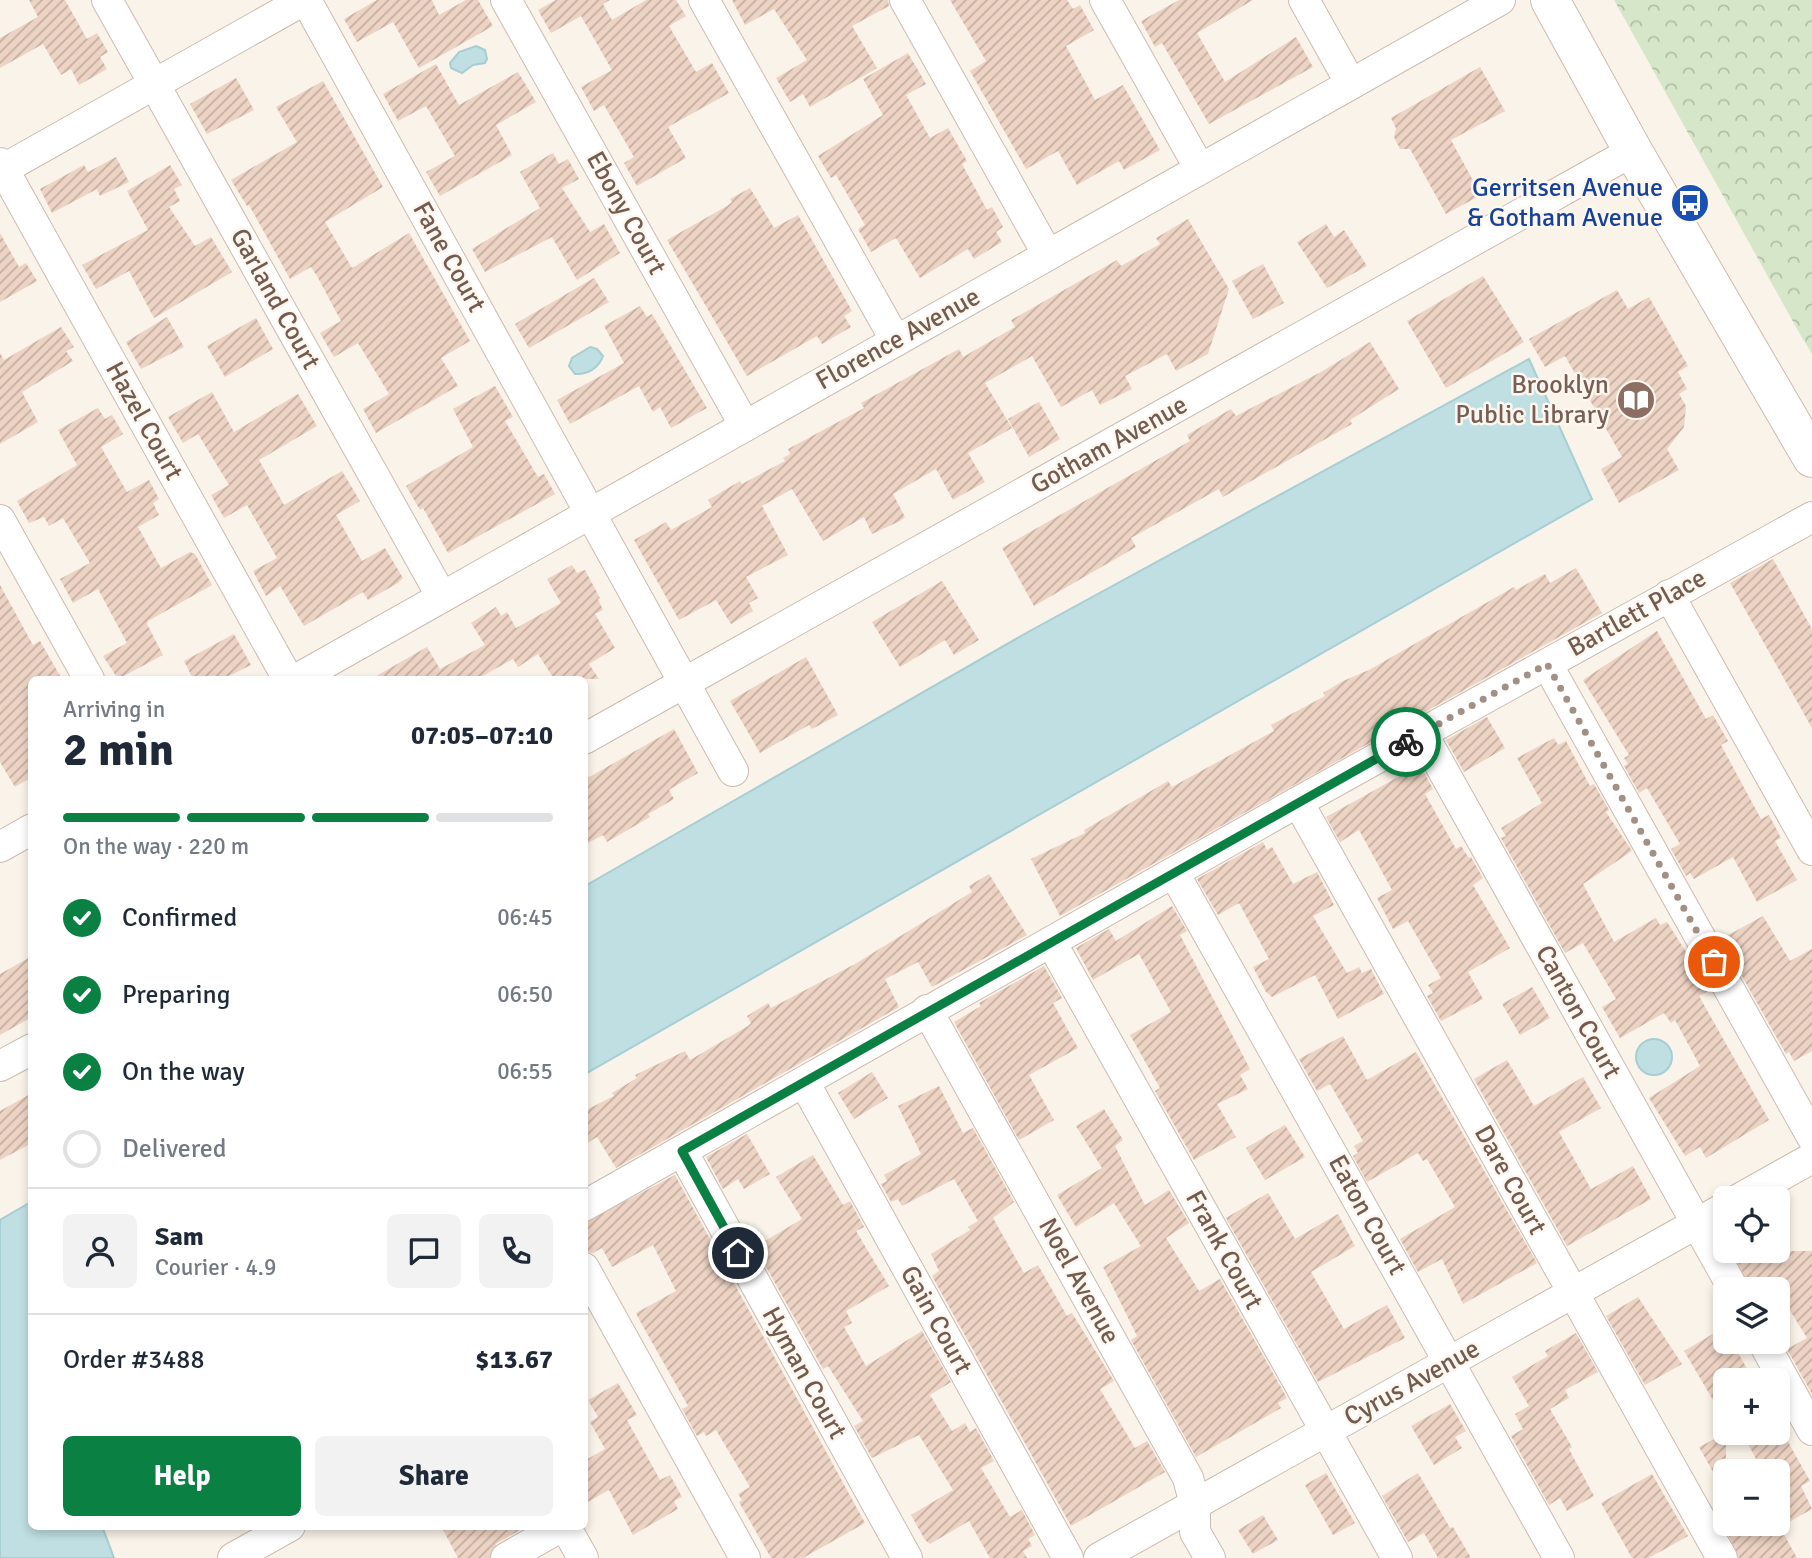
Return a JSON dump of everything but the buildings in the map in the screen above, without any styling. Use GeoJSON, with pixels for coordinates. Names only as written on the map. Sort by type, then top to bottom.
{"type":"FeatureCollection","features":[{"type":"Feature","properties":{"kind":"main road"},"geometry":{"type":"LineString","coordinates":[[1550,0],[1633,151],[1812,458]]}},
{"type":"Feature","properties":{"kind":"street","name":"Garland Court"},"geometry":{"type":"LineString","coordinates":[[107,0],[442,597]]}},
{"type":"Feature","properties":{"kind":"street"},"geometry":{"type":"LineString","coordinates":[[1,167],[305,0]]}},
{"type":"Feature","properties":{"kind":"street","name":"Fane Court"},"geometry":{"type":"LineString","coordinates":[[305,0],[733,771]]}},
{"type":"Feature","properties":{"kind":"street","name":"Ebony Court"},"geometry":{"type":"LineString","coordinates":[[506,0],[745,426]]}},
{"type":"Feature","properties":{"kind":"street"},"geometry":{"type":"LineString","coordinates":[[704,0],[896,341]]}},
{"type":"Feature","properties":{"kind":"street"},"geometry":{"type":"LineString","coordinates":[[905,0],[1048,255]]}},
{"type":"Feature","properties":{"kind":"street"},"geometry":{"type":"LineString","coordinates":[[1105,0],[1200,169]]}},
{"type":"Feature","properties":{"kind":"street"},"geometry":{"type":"LineString","coordinates":[[1304,0],[1351,84]]}},
{"type":"Feature","properties":{"kind":"street","name":"Florence Avenue"},"geometry":{"type":"LineString","coordinates":[[302,676],[1500,0]]}},
{"type":"Feature","properties":{"kind":"street","name":"Gotham Avenue"},"geometry":{"type":"LineString","coordinates":[[588,736],[1633,151]]}},
{"type":"Feature","properties":{"kind":"street","name":"Hazel Court"},"geometry":{"type":"LineString","coordinates":[[1,167],[286,676]]}},
{"type":"Feature","properties":{"kind":"street","name":"Bartlett Place"},"geometry":{"type":"LineString","coordinates":[[588,1204],[927,1010],[1812,517]]}},
{"type":"Feature","properties":{"kind":"street"},"geometry":{"type":"LineString","coordinates":[[0,520],[87,676]]}},
{"type":"Feature","properties":{"kind":"street"},"geometry":{"type":"LineString","coordinates":[[1669,595],[1812,849]]}},
{"type":"Feature","properties":{"kind":"street"},"geometry":{"type":"LineString","coordinates":[[1547,664],[1812,1138]]}},
{"type":"Feature","properties":{"kind":"street","name":"Canton Court"},"geometry":{"type":"LineString","coordinates":[[1422,733],[1727,1277]]}},
{"type":"Feature","properties":{"kind":"street","name":"Dare Court"},"geometry":{"type":"LineString","coordinates":[[1298,802],[1721,1558]]}},
{"type":"Feature","properties":{"kind":"street"},"geometry":{"type":"LineString","coordinates":[[0,847],[28,831]]}},
{"type":"Feature","properties":{"kind":"street","name":"Eaton Court"},"geometry":{"type":"LineString","coordinates":[[1174,873],[1559,1558]]}},
{"type":"Feature","properties":{"kind":"street","name":"Frank Court"},"geometry":{"type":"LineString","coordinates":[[1051,942],[1397,1558]]}},
{"type":"Feature","properties":{"kind":"street","name":"Noel Avenue"},"geometry":{"type":"LineString","coordinates":[[927,1010],[1188,1478],[1195,1504],[1195,1532],[1210,1558]]}},
{"type":"Feature","properties":{"kind":"street"},"geometry":{"type":"LineString","coordinates":[[0,1066],[28,1051]]}},
{"type":"Feature","properties":{"kind":"street","name":"Gain Court"},"geometry":{"type":"LineString","coordinates":[[804,1082],[1069,1558]]}},
{"type":"Feature","properties":{"kind":"street","name":"Hyman Court"},"geometry":{"type":"LineString","coordinates":[[682,1151],[907,1558]]}},
{"type":"Feature","properties":{"kind":"street"},"geometry":{"type":"LineString","coordinates":[[1763,1186],[1812,1158]]}},
{"type":"Feature","properties":{"kind":"street","name":"Cyrus Avenue"},"geometry":{"type":"LineString","coordinates":[[1099,1558],[1713,1214]]}},
{"type":"Feature","properties":{"kind":"street"},"geometry":{"type":"LineString","coordinates":[[588,1275],[745,1558]]}},
{"type":"Feature","properties":{"kind":"street"},"geometry":{"type":"LineString","coordinates":[[1770,1354],[1812,1430]]}},
{"type":"Feature","properties":{"kind":"street"},"geometry":{"type":"LineString","coordinates":[[233,1558],[283,1530]]}},
{"type":"Feature","properties":{"kind":"street"},"geometry":{"type":"LineString","coordinates":[[506,1558],[557,1530]]}},
{"type":"Feature","properties":{"kind":"street"},"geometry":{"type":"LineString","coordinates":[[566,1530],[583,1558]]}},
{"type":"Feature","properties":{"kind":"green space"},"geometry":{"type":"Polygon","coordinates":[[[1614,0],[1812,0],[1812,354],[1801,336],[1614,0]]]}},
{"type":"Feature","properties":{"kind":"water"},"geometry":{"type":"Polygon","coordinates":[[[476,46],[485,50],[485,63],[473,65],[462,73],[451,68],[450,63],[459,52],[476,46]]]}},
{"type":"Feature","properties":{"kind":"water"},"geometry":{"type":"Polygon","coordinates":[[[590,347],[597,349],[603,356],[599,364],[592,370],[575,374],[569,366],[572,358],[590,347]]]}},
{"type":"Feature","properties":{"kind":"water"},"geometry":{"type":"Polygon","coordinates":[[[1529,359],[1592,499],[588,1072],[588,884],[1028,632],[1529,359]]]}},
{"type":"Feature","properties":{"kind":"water"},"geometry":{"type":"Polygon","coordinates":[[[1654,1039],[1667,1044],[1672,1057],[1667,1070],[1654,1075],[1641,1070],[1636,1057],[1641,1044],[1654,1039]]]}},
{"type":"Feature","properties":{"kind":"water"},"geometry":{"type":"Polygon","coordinates":[[[28,1204],[28,1530],[104,1530],[114,1558],[0,1558],[0,1220],[28,1204]]]}},
{"type":"Feature","properties":{"kind":"way so far"},"geometry":{"type":"LineString","coordinates":[[1406,742],[1547,664],[1714,962]]}},
{"type":"Feature","properties":{"kind":"place","name":"Gerritsen Avenue & Gotham Avenue"},"geometry":{"type":"Point","coordinates":[1690,203]}},
{"type":"Feature","properties":{"kind":"place","name":"Brooklyn Public Library"},"geometry":{"type":"Point","coordinates":[1636,400]}},
{"type":"Feature","properties":{"kind":"route"},"geometry":{"type":"LineString","coordinates":[[738,1253],[682,1151],[927,1010],[1406,742]]}}]}
